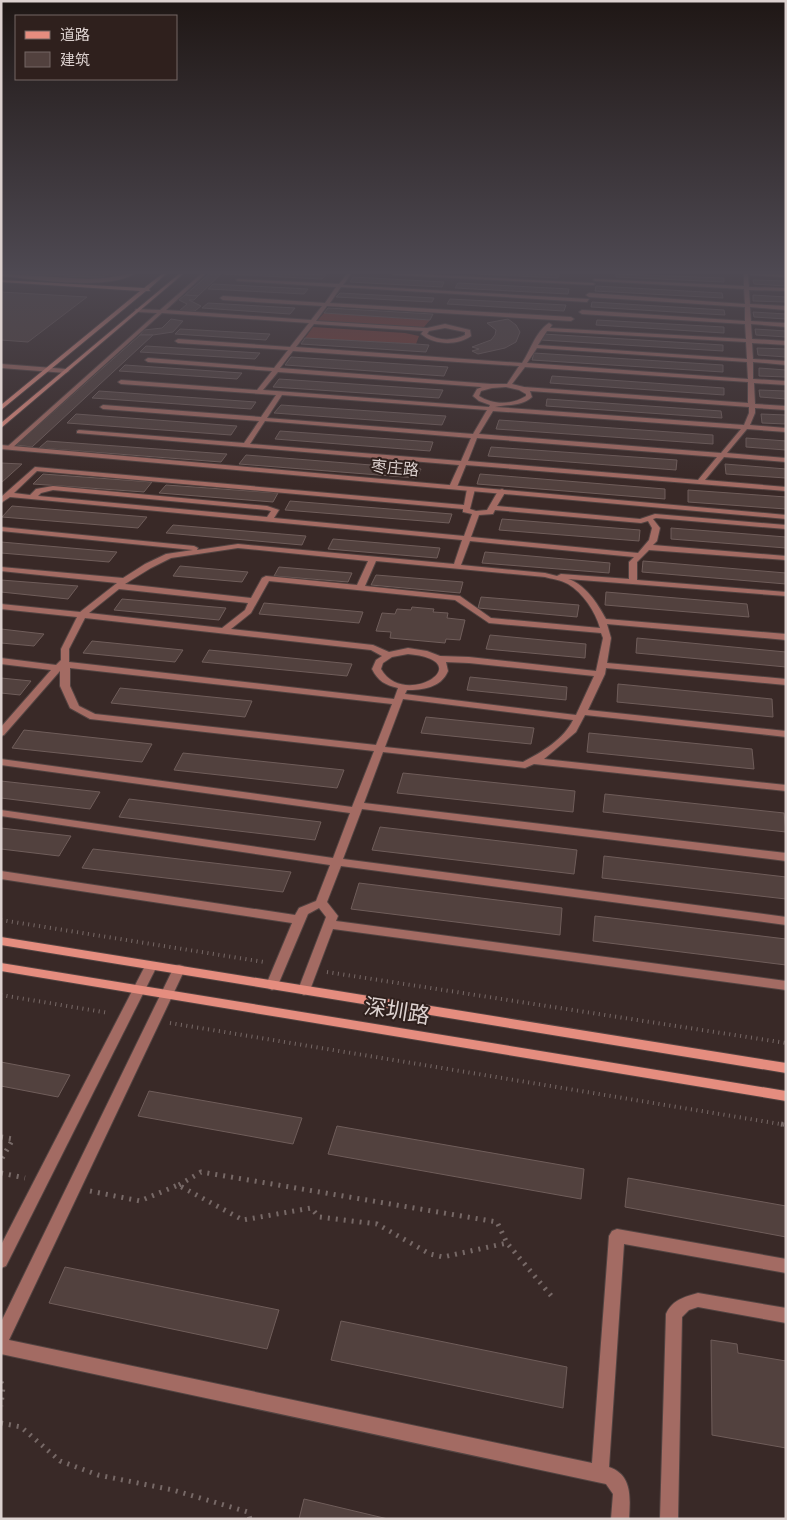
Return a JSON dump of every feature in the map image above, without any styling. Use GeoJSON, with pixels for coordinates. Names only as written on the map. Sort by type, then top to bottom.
{"type":"FeatureCollection","features":[{"type":"Feature","properties":{"kind":"street"},"geometry":{"type":"LineString","coordinates":[[1,408],[77,345]]}},
{"type":"Feature","properties":{"kind":"street"},"geometry":{"type":"LineString","coordinates":[[1,426],[97,345]]}},
{"type":"Feature","properties":{"kind":"street"},"geometry":{"type":"LineString","coordinates":[[5,447],[123,345]]}},
{"type":"Feature","properties":{"kind":"street"},"geometry":{"type":"LineString","coordinates":[[234,345],[786,383]]}},
{"type":"Feature","properties":{"kind":"street"},"geometry":{"type":"LineString","coordinates":[[258,392],[295,345]]}},
{"type":"Feature","properties":{"kind":"street"},"geometry":{"type":"LineString","coordinates":[[700,482],[746,428],[752,413],[749,345]]}},
{"type":"Feature","properties":{"kind":"street"},"geometry":{"type":"LineString","coordinates":[[508,386],[534,346],[786,363]]}},
{"type":"Feature","properties":{"kind":"street"},"geometry":{"type":"LineString","coordinates":[[148,360],[786,408]]}},
{"type":"Feature","properties":{"kind":"street"},"geometry":{"type":"LineString","coordinates":[[1,366],[66,372]]}},
{"type":"Feature","properties":{"kind":"street"},"geometry":{"type":"LineString","coordinates":[[121,382],[280,394],[492,406],[786,430]]}},
{"type":"Feature","properties":{"kind":"street"},"geometry":{"type":"LineString","coordinates":[[491,386],[479,390],[476,396],[492,406],[512,404],[526,400],[529,394],[522,389]]}},
{"type":"Feature","properties":{"kind":"street"},"geometry":{"type":"LineString","coordinates":[[246,445],[280,394]]}},
{"type":"Feature","properties":{"kind":"street"},"geometry":{"type":"LineString","coordinates":[[454,487],[475,436],[492,406]]}},
{"type":"Feature","properties":{"kind":"street"},"geometry":{"type":"LineString","coordinates":[[103,407],[786,460]]}},
{"type":"Feature","properties":{"kind":"street"},"geometry":{"type":"LineString","coordinates":[[79,432],[786,489]]}},
{"type":"Feature","properties":{"kind":"street","name":"枣庄路"},"geometry":{"type":"LineString","coordinates":[[5,447],[786,517]]}},
{"type":"Feature","properties":{"kind":"street"},"geometry":{"type":"LineString","coordinates":[[1,501],[35,469],[467,507]]}},
{"type":"Feature","properties":{"kind":"street"},"geometry":{"type":"LineString","coordinates":[[32,497],[39,491],[53,488],[267,508],[275,510],[269,520]]}},
{"type":"Feature","properties":{"kind":"street"},"geometry":{"type":"LineString","coordinates":[[471,489],[466,510],[476,513],[490,512],[502,492]]}},
{"type":"Feature","properties":{"kind":"street"},"geometry":{"type":"LineString","coordinates":[[8,495],[639,555]]}},
{"type":"Feature","properties":{"kind":"street"},"geometry":{"type":"LineString","coordinates":[[492,508],[640,520],[655,516],[786,527]]}},
{"type":"Feature","properties":{"kind":"street"},"geometry":{"type":"LineString","coordinates":[[457,566],[476,513]]}},
{"type":"Feature","properties":{"kind":"street"},"geometry":{"type":"LineString","coordinates":[[633,582],[634,562],[653,541],[656,528],[648,518]]}},
{"type":"Feature","properties":{"kind":"street"},"geometry":{"type":"LineString","coordinates":[[1,530],[210,550]]}},
{"type":"Feature","properties":{"kind":"street"},"geometry":{"type":"LineString","coordinates":[[545,575],[570,582],[587,596],[604,626],[607,638],[601,670],[573,730],[544,755],[525,765],[93,716],[75,708],[65,686],[62,664],[65,649],[82,616],[121,583],[148,566],[169,556],[238,546],[545,575],[786,594]]}},
{"type":"Feature","properties":{"kind":"street"},"geometry":{"type":"LineString","coordinates":[[646,547],[786,558]]}},
{"type":"Feature","properties":{"kind":"street"},"geometry":{"type":"LineString","coordinates":[[360,588],[373,559]]}},
{"type":"Feature","properties":{"kind":"street"},"geometry":{"type":"LineString","coordinates":[[1,569],[254,600]]}},
{"type":"Feature","properties":{"kind":"street"},"geometry":{"type":"LineString","coordinates":[[224,631],[248,611],[266,578],[457,598],[489,620],[786,637]]}},
{"type":"Feature","properties":{"kind":"street"},"geometry":{"type":"LineString","coordinates":[[1,606],[373,648],[388,655]]}},
{"type":"Feature","properties":{"kind":"street"},"geometry":{"type":"LineString","coordinates":[[399,695],[379,677],[376,665],[388,655],[403,652],[420,652],[438,659],[786,682]]}},
{"type":"Feature","properties":{"kind":"street"},"geometry":{"type":"LineString","coordinates":[[272,985],[303,911],[321,903],[399,695],[436,681],[442,676],[443,664],[438,659]]}},
{"type":"Feature","properties":{"kind":"street"},"geometry":{"type":"LineString","coordinates":[[1,661],[62,664],[399,695],[581,715],[786,734]]}},
{"type":"Feature","properties":{"kind":"street"},"geometry":{"type":"LineString","coordinates":[[1,733],[62,664]]}},
{"type":"Feature","properties":{"kind":"street"},"geometry":{"type":"LineString","coordinates":[[1,717],[13,719]]}},
{"type":"Feature","properties":{"kind":"street"},"geometry":{"type":"LineString","coordinates":[[533,761],[786,788]]}},
{"type":"Feature","properties":{"kind":"street"},"geometry":{"type":"LineString","coordinates":[[1,762],[357,808],[786,857]]}},
{"type":"Feature","properties":{"kind":"street"},"geometry":{"type":"LineString","coordinates":[[1,814],[337,862],[786,921]]}},
{"type":"Feature","properties":{"kind":"street"},"geometry":{"type":"LineString","coordinates":[[1,875],[299,920]]}},
{"type":"Feature","properties":{"kind":"street"},"geometry":{"type":"LineString","coordinates":[[304,990],[332,916],[321,903]]}},
{"type":"Feature","properties":{"kind":"street"},"geometry":{"type":"LineString","coordinates":[[329,924],[786,986]]}},
{"type":"Feature","properties":{"kind":"street","name":"深圳路"},"geometry":{"type":"LineString","coordinates":[[1,941],[786,1068]]}},
{"type":"Feature","properties":{"kind":"street"},"geometry":{"type":"LineString","coordinates":[[1,1261],[151,966]]}},
{"type":"Feature","properties":{"kind":"street","name":"深圳路"},"geometry":{"type":"LineString","coordinates":[[1,967],[786,1096]]}},
{"type":"Feature","properties":{"kind":"street"},"geometry":{"type":"LineString","coordinates":[[1,1340],[179,969]]}},
{"type":"Feature","properties":{"kind":"street"},"geometry":{"type":"LineString","coordinates":[[600,1474],[617,1236],[786,1266]]}},
{"type":"Feature","properties":{"kind":"street"},"geometry":{"type":"LineString","coordinates":[[669,1519],[674,1314],[684,1304],[698,1300],[786,1316]]}},
{"type":"Feature","properties":{"kind":"street"},"geometry":{"type":"LineString","coordinates":[[1,1346],[611,1476],[622,1492],[620,1519]]}},
{"type":"Feature","properties":{"kind":"path"},"geometry":{"type":"LineString","coordinates":[[1,920],[280,965]]}},
{"type":"Feature","properties":{"kind":"path"},"geometry":{"type":"LineString","coordinates":[[311,970],[786,1043]]}},
{"type":"Feature","properties":{"kind":"path"},"geometry":{"type":"LineString","coordinates":[[1,995],[125,1016]]}},
{"type":"Feature","properties":{"kind":"path"},"geometry":{"type":"LineString","coordinates":[[154,1020],[786,1125]]}},
{"type":"Feature","properties":{"kind":"path"},"geometry":{"type":"LineString","coordinates":[[1,1137],[13,1139],[1,1160]]}},
{"type":"Feature","properties":{"kind":"path"},"geometry":{"type":"LineString","coordinates":[[74,1188],[140,1200],[178,1185],[201,1172],[497,1222],[507,1243],[553,1298]]}},
{"type":"Feature","properties":{"kind":"path"},"geometry":{"type":"LineString","coordinates":[[1,1173],[41,1182]]}},
{"type":"Feature","properties":{"kind":"path"},"geometry":{"type":"LineString","coordinates":[[178,1185],[243,1220],[311,1208],[319,1217],[377,1224],[430,1254],[443,1257],[507,1243]]}},
{"type":"Feature","properties":{"kind":"path"},"geometry":{"type":"LineString","coordinates":[[1,1382],[3,1387],[1,1406]]}},
{"type":"Feature","properties":{"kind":"path"},"geometry":{"type":"LineString","coordinates":[[1,1422],[21,1427],[60,1461],[98,1475],[173,1490],[248,1512],[250,1519]]}},
{"type":"Feature","properties":{"kind":"building"},"geometry":{"type":"Polygon","coordinates":[[[129,345],[142,345],[32,447],[16,445],[129,345]]]}},
{"type":"Feature","properties":{"kind":"building"},"geometry":{"type":"Polygon","coordinates":[[[316,345],[429,345],[426,352],[316,345]]]}},
{"type":"Feature","properties":{"kind":"building"},"geometry":{"type":"Polygon","coordinates":[[[478,345],[511,345],[478,354],[472,351],[479,349],[472,347],[478,345]]]}},
{"type":"Feature","properties":{"kind":"building"},"geometry":{"type":"Polygon","coordinates":[[[623,345],[722,345],[723,351],[623,345]]]}},
{"type":"Feature","properties":{"kind":"building"},"geometry":{"type":"Polygon","coordinates":[[[146,346],[260,353],[255,359],[140,352],[146,346]]]}},
{"type":"Feature","properties":{"kind":"building"},"geometry":{"type":"Polygon","coordinates":[[[757,348],[786,349],[786,357],[758,355],[757,348]]]}},
{"type":"Feature","properties":{"kind":"building"},"geometry":{"type":"Polygon","coordinates":[[[534,353],[723,365],[723,372],[532,360],[534,353]]]}},
{"type":"Feature","properties":{"kind":"building"},"geometry":{"type":"Polygon","coordinates":[[[291,357],[448,367],[444,376],[285,365],[291,357]]]}},
{"type":"Feature","properties":{"kind":"building"},"geometry":{"type":"Polygon","coordinates":[[[125,365],[242,373],[237,379],[119,371],[125,365]]]}},
{"type":"Feature","properties":{"kind":"building"},"geometry":{"type":"Polygon","coordinates":[[[759,368],[786,370],[786,377],[759,376],[759,368]]]}},
{"type":"Feature","properties":{"kind":"building"},"geometry":{"type":"Polygon","coordinates":[[[552,376],[724,388],[724,395],[550,383],[552,376]]]}},
{"type":"Feature","properties":{"kind":"building"},"geometry":{"type":"Polygon","coordinates":[[[279,379],[443,390],[439,398],[273,387],[279,379]]]}},
{"type":"Feature","properties":{"kind":"building"},"geometry":{"type":"Polygon","coordinates":[[[759,390],[786,391],[786,399],[760,397],[759,390]]]}},
{"type":"Feature","properties":{"kind":"building"},"geometry":{"type":"Polygon","coordinates":[[[99,391],[256,402],[251,409],[92,398],[99,391]]]}},
{"type":"Feature","properties":{"kind":"building"},"geometry":{"type":"Polygon","coordinates":[[[547,399],[721,411],[722,418],[546,406],[547,399]]]}},
{"type":"Feature","properties":{"kind":"building"},"geometry":{"type":"Polygon","coordinates":[[[281,405],[446,416],[442,425],[274,413],[281,405]]]}},
{"type":"Feature","properties":{"kind":"building"},"geometry":{"type":"Polygon","coordinates":[[[76,414],[237,426],[231,435],[67,423],[76,414]]]}},
{"type":"Feature","properties":{"kind":"building"},"geometry":{"type":"Polygon","coordinates":[[[761,414],[786,415],[786,424],[762,423],[761,414]]]}},
{"type":"Feature","properties":{"kind":"building"},"geometry":{"type":"Polygon","coordinates":[[[499,420],[713,435],[713,444],[496,429],[499,420]]]}},
{"type":"Feature","properties":{"kind":"building"},"geometry":{"type":"Polygon","coordinates":[[[280,431],[433,442],[430,451],[275,439],[280,431]]]}},
{"type":"Feature","properties":{"kind":"building"},"geometry":{"type":"Polygon","coordinates":[[[746,438],[786,441],[786,450],[746,447],[746,438]]]}},
{"type":"Feature","properties":{"kind":"building"},"geometry":{"type":"Polygon","coordinates":[[[47,441],[227,454],[221,462],[39,448],[47,441]]]}},
{"type":"Feature","properties":{"kind":"building"},"geometry":{"type":"Polygon","coordinates":[[[491,447],[677,460],[676,470],[488,456],[491,447]]]}},
{"type":"Feature","properties":{"kind":"building"},"geometry":{"type":"Polygon","coordinates":[[[246,455],[421,469],[417,478],[239,464],[246,455]]]}},
{"type":"Feature","properties":{"kind":"building"},"geometry":{"type":"Polygon","coordinates":[[[1,463],[22,464],[1,483],[1,463]]]}},
{"type":"Feature","properties":{"kind":"building"},"geometry":{"type":"Polygon","coordinates":[[[725,464],[786,469],[786,478],[726,474],[725,464]]]}},
{"type":"Feature","properties":{"kind":"building"},"geometry":{"type":"Polygon","coordinates":[[[43,474],[152,482],[144,492],[33,484],[43,474]]]}},
{"type":"Feature","properties":{"kind":"building"},"geometry":{"type":"Polygon","coordinates":[[[480,474],[665,489],[665,499],[477,484],[480,474]]]}},
{"type":"Feature","properties":{"kind":"building"},"geometry":{"type":"Polygon","coordinates":[[[166,485],[278,493],[273,502],[159,493],[166,485]]]}},
{"type":"Feature","properties":{"kind":"building"},"geometry":{"type":"Polygon","coordinates":[[[688,490],[786,497],[786,509],[688,502],[688,490]]]}},
{"type":"Feature","properties":{"kind":"building"},"geometry":{"type":"Polygon","coordinates":[[[290,501],[452,514],[449,523],[285,510],[290,501]]]}},
{"type":"Feature","properties":{"kind":"building"},"geometry":{"type":"Polygon","coordinates":[[[12,506],[147,517],[138,528],[2,517],[12,506]]]}},
{"type":"Feature","properties":{"kind":"building"},"geometry":{"type":"Polygon","coordinates":[[[502,519],[640,530],[639,541],[499,530],[502,519]]]}},
{"type":"Feature","properties":{"kind":"building"},"geometry":{"type":"Polygon","coordinates":[[[173,525],[306,536],[302,545],[166,533],[173,525]]]}},
{"type":"Feature","properties":{"kind":"building"},"geometry":{"type":"Polygon","coordinates":[[[671,528],[786,537],[786,548],[671,539],[671,528]]]}},
{"type":"Feature","properties":{"kind":"building"},"geometry":{"type":"Polygon","coordinates":[[[333,539],[440,548],[437,558],[328,549],[333,539]]]}},
{"type":"Feature","properties":{"kind":"building"},"geometry":{"type":"Polygon","coordinates":[[[1,542],[117,552],[109,562],[1,553],[1,542]]]}},
{"type":"Feature","properties":{"kind":"building"},"geometry":{"type":"Polygon","coordinates":[[[485,552],[610,563],[609,573],[482,563],[485,552]]]}},
{"type":"Feature","properties":{"kind":"building"},"geometry":{"type":"Polygon","coordinates":[[[643,561],[786,573],[786,584],[642,572],[643,561]]]}},
{"type":"Feature","properties":{"kind":"building"},"geometry":{"type":"Polygon","coordinates":[[[180,566],[248,572],[242,582],[173,576],[180,566]]]}},
{"type":"Feature","properties":{"kind":"building"},"geometry":{"type":"Polygon","coordinates":[[[279,567],[352,573],[348,582],[274,576],[279,567]]]}},
{"type":"Feature","properties":{"kind":"building"},"geometry":{"type":"Polygon","coordinates":[[[376,575],[463,582],[460,593],[371,585],[376,575]]]}},
{"type":"Feature","properties":{"kind":"building"},"geometry":{"type":"Polygon","coordinates":[[[1,580],[78,586],[68,599],[1,592],[1,580]]]}},
{"type":"Feature","properties":{"kind":"building"},"geometry":{"type":"Polygon","coordinates":[[[606,592],[747,604],[749,617],[605,605],[606,592]]]}},
{"type":"Feature","properties":{"kind":"building"},"geometry":{"type":"Polygon","coordinates":[[[481,597],[579,605],[577,617],[478,608],[481,597]]]}},
{"type":"Feature","properties":{"kind":"building"},"geometry":{"type":"Polygon","coordinates":[[[122,599],[226,608],[219,620],[114,610],[122,599]]]}},
{"type":"Feature","properties":{"kind":"building"},"geometry":{"type":"Polygon","coordinates":[[[264,603],[363,612],[359,623],[259,614],[264,603]]]}},
{"type":"Feature","properties":{"kind":"building"},"geometry":{"type":"Polygon","coordinates":[[[412,607],[434,609],[433,612],[448,613],[447,618],[465,620],[460,640],[446,639],[445,643],[390,638],[391,632],[376,631],[382,613],[395,614],[397,609],[411,610],[412,607]]]}},
{"type":"Feature","properties":{"kind":"building"},"geometry":{"type":"Polygon","coordinates":[[[1,629],[44,634],[34,646],[1,643],[1,629]]]}},
{"type":"Feature","properties":{"kind":"building"},"geometry":{"type":"Polygon","coordinates":[[[490,635],[586,644],[585,658],[486,649],[490,635]]]}},
{"type":"Feature","properties":{"kind":"building"},"geometry":{"type":"Polygon","coordinates":[[[637,638],[786,652],[786,667],[636,653],[637,638]]]}},
{"type":"Feature","properties":{"kind":"building"},"geometry":{"type":"Polygon","coordinates":[[[92,641],[183,650],[175,662],[83,653],[92,641]]]}},
{"type":"Feature","properties":{"kind":"building"},"geometry":{"type":"Polygon","coordinates":[[[209,650],[352,664],[347,676],[202,662],[209,650]]]}},
{"type":"Feature","properties":{"kind":"building"},"geometry":{"type":"Polygon","coordinates":[[[470,677],[567,687],[566,700],[467,690],[470,677]]]}},
{"type":"Feature","properties":{"kind":"building"},"geometry":{"type":"Polygon","coordinates":[[[1,678],[31,681],[20,695],[1,693],[1,678]]]}},
{"type":"Feature","properties":{"kind":"building"},"geometry":{"type":"Polygon","coordinates":[[[618,684],[772,699],[773,717],[617,702],[618,684]]]}},
{"type":"Feature","properties":{"kind":"building"},"geometry":{"type":"Polygon","coordinates":[[[120,688],[252,701],[245,717],[111,703],[120,688]]]}},
{"type":"Feature","properties":{"kind":"building"},"geometry":{"type":"Polygon","coordinates":[[[426,717],[534,728],[531,744],[421,733],[426,717]]]}},
{"type":"Feature","properties":{"kind":"building"},"geometry":{"type":"Polygon","coordinates":[[[24,730],[152,744],[142,762],[12,748],[24,730]]]}},
{"type":"Feature","properties":{"kind":"building"},"geometry":{"type":"Polygon","coordinates":[[[589,733],[752,749],[754,769],[587,752],[589,733]]]}},
{"type":"Feature","properties":{"kind":"building"},"geometry":{"type":"Polygon","coordinates":[[[183,753],[344,770],[337,788],[174,770],[183,753]]]}},
{"type":"Feature","properties":{"kind":"building"},"geometry":{"type":"Polygon","coordinates":[[[403,773],[575,791],[573,812],[397,793],[403,773]]]}},
{"type":"Feature","properties":{"kind":"building"},"geometry":{"type":"Polygon","coordinates":[[[1,781],[100,792],[90,809],[1,798],[1,781]]]}},
{"type":"Feature","properties":{"kind":"building"},"geometry":{"type":"Polygon","coordinates":[[[605,794],[784,813],[786,832],[603,812],[605,794]]]}},
{"type":"Feature","properties":{"kind":"building"},"geometry":{"type":"Polygon","coordinates":[[[129,799],[321,822],[315,840],[119,817],[129,799]]]}},
{"type":"Feature","properties":{"kind":"building"},"geometry":{"type":"Polygon","coordinates":[[[380,827],[577,850],[574,874],[372,850],[380,827]]]}},
{"type":"Feature","properties":{"kind":"building"},"geometry":{"type":"Polygon","coordinates":[[[1,828],[71,836],[59,856],[1,849],[1,828]]]}},
{"type":"Feature","properties":{"kind":"building"},"geometry":{"type":"Polygon","coordinates":[[[93,849],[291,872],[283,892],[82,868],[93,849]]]}},
{"type":"Feature","properties":{"kind":"building"},"geometry":{"type":"Polygon","coordinates":[[[604,856],[786,877],[786,899],[602,878],[604,856]]]}},
{"type":"Feature","properties":{"kind":"building"},"geometry":{"type":"Polygon","coordinates":[[[359,883],[562,908],[560,935],[351,909],[359,883]]]}},
{"type":"Feature","properties":{"kind":"building"},"geometry":{"type":"Polygon","coordinates":[[[595,916],[786,939],[786,965],[593,941],[595,916]]]}},
{"type":"Feature","properties":{"kind":"building"},"geometry":{"type":"Polygon","coordinates":[[[1,1062],[70,1075],[58,1097],[1,1086],[1,1062]]]}},
{"type":"Feature","properties":{"kind":"building"},"geometry":{"type":"Polygon","coordinates":[[[149,1091],[302,1118],[293,1144],[138,1116],[149,1091]]]}},
{"type":"Feature","properties":{"kind":"building"},"geometry":{"type":"Polygon","coordinates":[[[337,1126],[584,1169],[581,1199],[328,1154],[337,1126]]]}},
{"type":"Feature","properties":{"kind":"building"},"geometry":{"type":"Polygon","coordinates":[[[628,1178],[786,1206],[786,1237],[625,1207],[628,1178]]]}},
{"type":"Feature","properties":{"kind":"building"},"geometry":{"type":"Polygon","coordinates":[[[65,1267],[279,1310],[267,1349],[49,1303],[65,1267]]]}},
{"type":"Feature","properties":{"kind":"building"},"geometry":{"type":"Polygon","coordinates":[[[341,1321],[567,1367],[563,1408],[331,1360],[341,1321]]]}},
{"type":"Feature","properties":{"kind":"building"},"geometry":{"type":"Polygon","coordinates":[[[711,1340],[737,1344],[738,1353],[786,1361],[786,1448],[712,1435],[711,1340]]]}},
{"type":"Feature","properties":{"kind":"building"},"geometry":{"type":"Polygon","coordinates":[[[304,1499],[388,1519],[299,1519],[304,1499]]]}}]}
